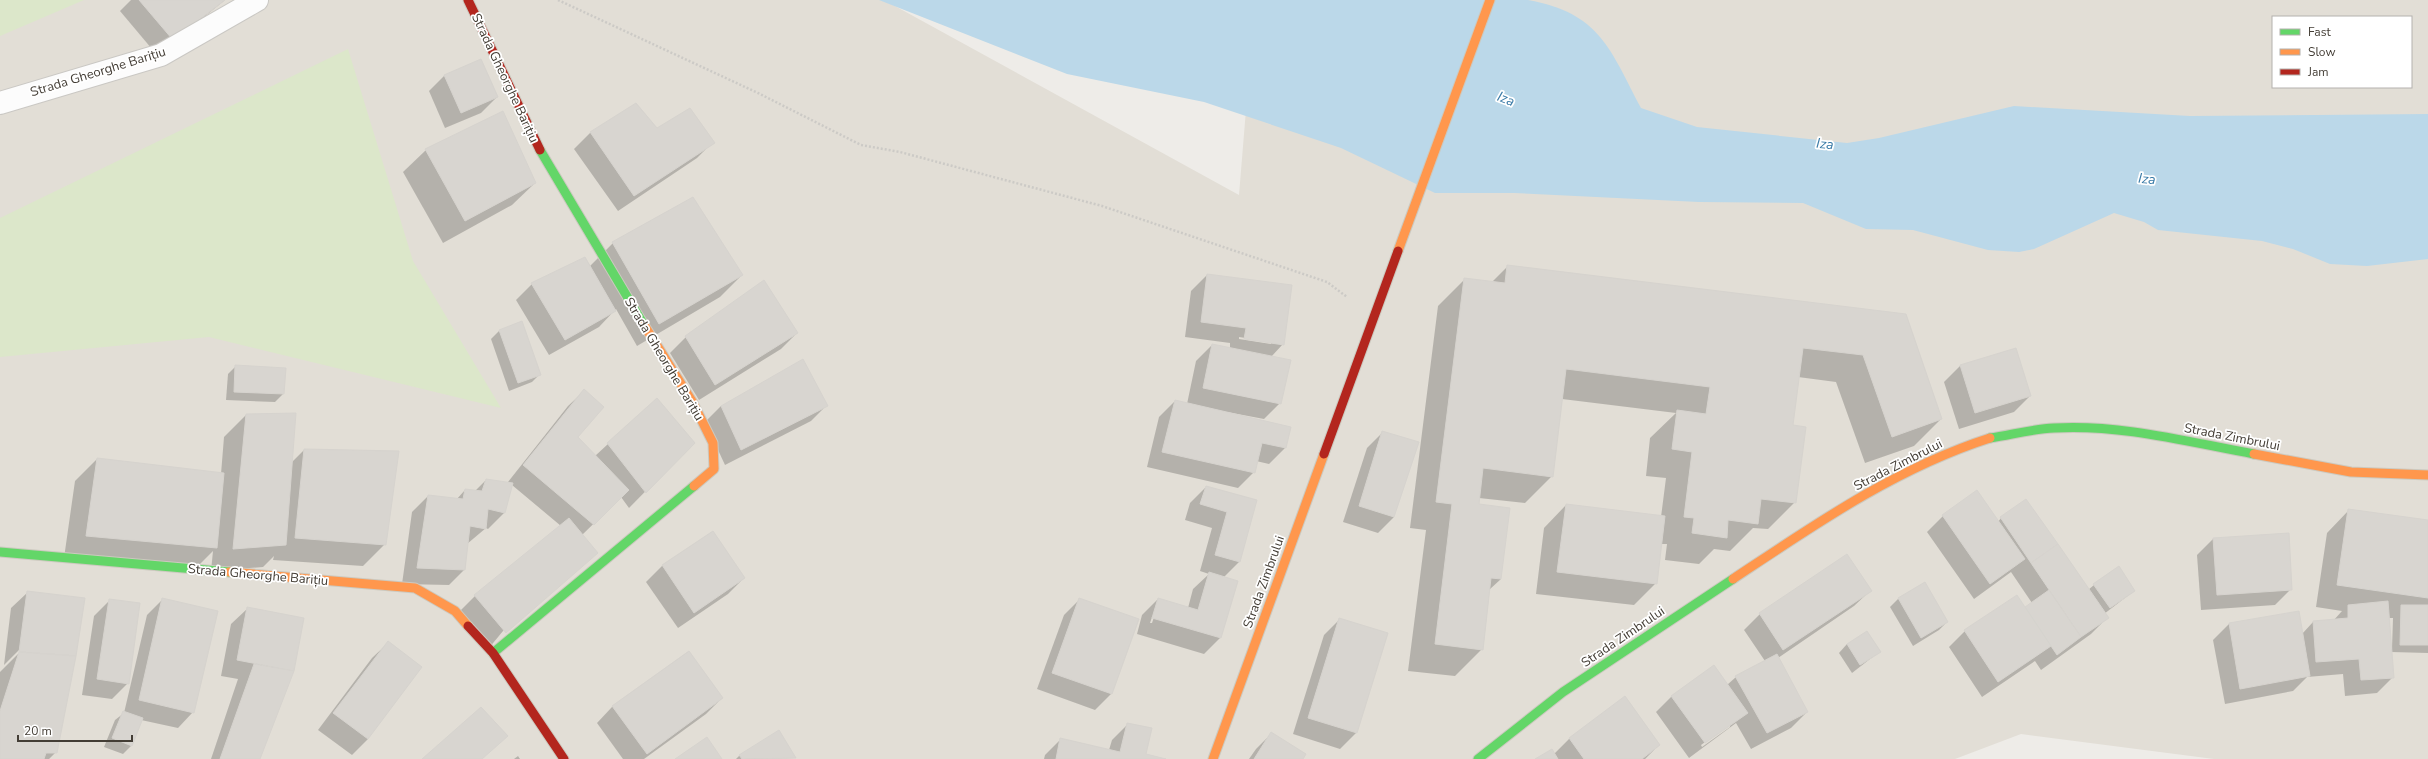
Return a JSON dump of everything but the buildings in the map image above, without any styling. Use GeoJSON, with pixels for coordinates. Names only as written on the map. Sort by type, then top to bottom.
{"type":"FeatureCollection","features":[{"type":"Feature","properties":{"kind":"street","name":"Strada Gheorghe Barițiu"},"geometry":{"type":"LineString","coordinates":[[0,103],[161,55],[257,0]]}},
{"type":"Feature","properties":{"kind":"street","name":"Strada Gheorghe Barițiu"},"geometry":{"type":"LineString","coordinates":[[468,0],[536,143],[630,302],[693,403],[713,443],[714,469],[493,653]]}},
{"type":"Feature","properties":{"kind":"street","name":"Strada Zimbrului"},"geometry":{"type":"LineString","coordinates":[[1213,759],[1490,0]]}},
{"type":"Feature","properties":{"kind":"street","name":"Strada Zimbrului"},"geometry":{"type":"LineString","coordinates":[[1478,759],[1563,692],[1747,570],[1865,495],[1917,466],[1989,438],[2053,428],[2102,428],[2141,433],[2351,472],[2428,475]]}},
{"type":"Feature","properties":{"kind":"street","name":"Strada Gheorghe Barițiu"},"geometry":{"type":"LineString","coordinates":[[0,552],[415,588],[455,611],[493,653],[564,759]]}},
{"type":"Feature","properties":{"kind":"path"},"geometry":{"type":"LineString","coordinates":[[558,0],[758,93],[861,145],[900,152],[1102,206],[1327,282],[1352,301],[1371,324]]}},
{"type":"Feature","properties":{"kind":"shaded area"},"geometry":{"type":"Polygon","coordinates":[[[0,0],[884,0],[1239,195],[1255,0],[2428,0],[2428,759],[2214,759],[2021,734],[1955,759],[0,759],[0,0]]]}},
{"type":"Feature","properties":{"kind":"green space"},"geometry":{"type":"Polygon","coordinates":[[[0,0],[84,0],[0,36],[0,0]]]}},
{"type":"Feature","properties":{"kind":"green space"},"geometry":{"type":"Polygon","coordinates":[[[348,49],[413,261],[501,408],[209,337],[0,357],[0,218],[348,49]]]}},
{"type":"Feature","properties":{"kind":"water","name":"Iza"},"geometry":{"type":"Polygon","coordinates":[[[879,0],[1528,0],[1552,6],[1572,14],[1587,24],[1611,51],[1641,108],[1697,127],[1847,143],[1879,138],[2014,106],[2190,116],[2428,114],[2428,259],[2367,266],[2330,264],[2293,249],[2262,241],[2158,230],[2144,222],[2114,213],[2034,249],[2019,252],[1988,250],[1913,230],[1866,229],[1803,203],[1699,202],[1514,193],[1435,193],[1341,148],[1204,102],[1067,74],[879,0]]]}},
{"type":"Feature","properties":{"kind":"traffic: fast"},"geometry":{"type":"LineString","coordinates":[[540,150],[644,325]]}},
{"type":"Feature","properties":{"kind":"traffic: fast"},"geometry":{"type":"LineString","coordinates":[[1990,438],[2054,428],[2079,427],[2129,431],[2254,454]]}},
{"type":"Feature","properties":{"kind":"traffic: fast"},"geometry":{"type":"LineString","coordinates":[[493,653],[694,486]]}},
{"type":"Feature","properties":{"kind":"traffic: fast"},"geometry":{"type":"LineString","coordinates":[[0,552],[229,572]]}},
{"type":"Feature","properties":{"kind":"traffic: fast"},"geometry":{"type":"LineString","coordinates":[[1478,759],[1563,692],[1733,579]]}},
{"type":"Feature","properties":{"kind":"traffic: slow"},"geometry":{"type":"LineString","coordinates":[[1398,251],[1490,0]]}},
{"type":"Feature","properties":{"kind":"traffic: slow"},"geometry":{"type":"LineString","coordinates":[[644,325],[693,403],[713,443],[714,469],[694,486]]}},
{"type":"Feature","properties":{"kind":"traffic: slow"},"geometry":{"type":"LineString","coordinates":[[1733,579],[1794,538],[1889,482],[1955,450],[1990,438]]}},
{"type":"Feature","properties":{"kind":"traffic: slow"},"geometry":{"type":"LineString","coordinates":[[1213,759],[1324,454]]}},
{"type":"Feature","properties":{"kind":"traffic: slow"},"geometry":{"type":"LineString","coordinates":[[2254,454],[2351,472],[2428,475]]}},
{"type":"Feature","properties":{"kind":"traffic: slow"},"geometry":{"type":"LineString","coordinates":[[229,572],[415,588],[455,611],[468,626]]}},
{"type":"Feature","properties":{"kind":"traffic: jam"},"geometry":{"type":"LineString","coordinates":[[468,0],[540,150]]}},
{"type":"Feature","properties":{"kind":"traffic: jam"},"geometry":{"type":"LineString","coordinates":[[1324,454],[1398,251]]}},
{"type":"Feature","properties":{"kind":"traffic: jam"},"geometry":{"type":"LineString","coordinates":[[468,626],[493,653],[564,759]]}}]}
